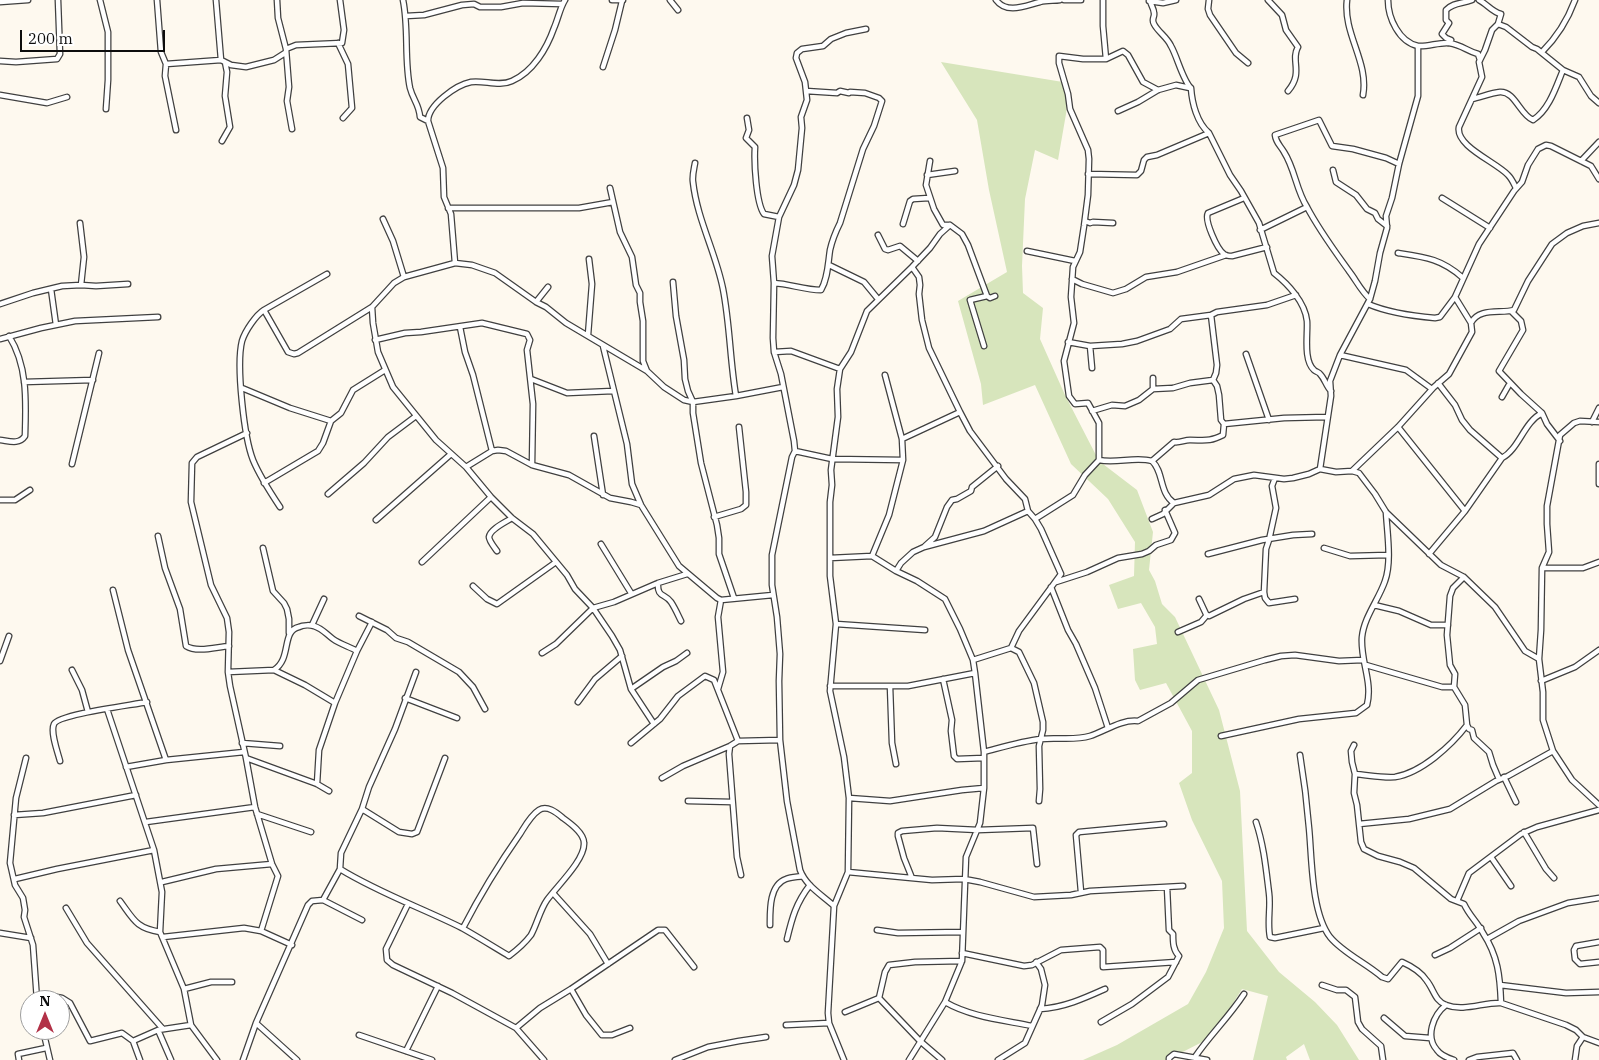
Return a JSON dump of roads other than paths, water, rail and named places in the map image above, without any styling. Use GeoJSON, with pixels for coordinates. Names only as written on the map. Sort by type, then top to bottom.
{"type":"FeatureCollection","features":[{"type":"Feature","properties":{"kind":"street"},"geometry":{"type":"LineString","coordinates":[[0,2],[28,0]]}},
{"type":"Feature","properties":{"kind":"street"},"geometry":{"type":"LineString","coordinates":[[0,61],[57,59],[60,54],[58,0]]}},
{"type":"Feature","properties":{"kind":"street"},"geometry":{"type":"LineString","coordinates":[[100,0],[108,32],[106,109]]}},
{"type":"Feature","properties":{"kind":"street"},"geometry":{"type":"LineString","coordinates":[[157,0],[161,52],[166,64],[165,76],[176,130]]}},
{"type":"Feature","properties":{"kind":"street"},"geometry":{"type":"LineString","coordinates":[[216,0],[223,61],[227,72],[225,91],[230,127],[222,141]]}},
{"type":"Feature","properties":{"kind":"street"},"geometry":{"type":"LineString","coordinates":[[277,0],[278,18],[286,51],[289,87],[287,101],[292,129]]}},
{"type":"Feature","properties":{"kind":"street"},"geometry":{"type":"LineString","coordinates":[[166,64],[223,61],[232,65],[252,66],[274,60],[296,45],[342,43],[344,30],[340,0]]}},
{"type":"Feature","properties":{"kind":"street"},"geometry":{"type":"LineString","coordinates":[[403,0],[406,16],[406,51],[410,88],[419,107],[420,117],[428,118]]}},
{"type":"Feature","properties":{"kind":"street"},"geometry":{"type":"LineString","coordinates":[[603,67],[623,0],[612,0]]}},
{"type":"Feature","properties":{"kind":"street"},"geometry":{"type":"LineString","coordinates":[[670,0],[678,10]]}},
{"type":"Feature","properties":{"kind":"street"},"geometry":{"type":"LineString","coordinates":[[996,0],[1003,6],[1018,8],[1043,1],[1060,0]]}},
{"type":"Feature","properties":{"kind":"street"},"geometry":{"type":"LineString","coordinates":[[1064,0],[1081,0]]}},
{"type":"Feature","properties":{"kind":"street"},"geometry":{"type":"LineString","coordinates":[[1102,0],[1106,59]]}},
{"type":"Feature","properties":{"kind":"street"},"geometry":{"type":"LineString","coordinates":[[1149,1],[1163,3],[1176,0]]}},
{"type":"Feature","properties":{"kind":"street"},"geometry":{"type":"LineString","coordinates":[[1209,0],[1208,9],[1210,15],[1236,53],[1248,63]]}},
{"type":"Feature","properties":{"kind":"street"},"geometry":{"type":"LineString","coordinates":[[1268,0],[1282,15],[1286,30],[1298,47],[1295,52],[1297,62],[1296,81],[1288,91]]}},
{"type":"Feature","properties":{"kind":"street"},"geometry":{"type":"LineString","coordinates":[[1347,0],[1347,22],[1358,59],[1363,69],[1364,96]]}},
{"type":"Feature","properties":{"kind":"street"},"geometry":{"type":"LineString","coordinates":[[1388,0],[1388,7],[1400,35],[1404,39],[1418,46],[1448,43],[1464,46],[1470,52],[1477,53],[1480,60]]}},
{"type":"Feature","properties":{"kind":"street"},"geometry":{"type":"LineString","coordinates":[[1448,43],[1451,40],[1442,34],[1448,23],[1446,20],[1446,10],[1454,4],[1461,4],[1472,0]]}},
{"type":"Feature","properties":{"kind":"street"},"geometry":{"type":"LineString","coordinates":[[1479,0],[1496,13],[1501,14],[1498,24],[1492,30],[1480,60],[1479,65],[1482,77],[1459,127],[1459,135],[1468,146],[1508,175],[1516,188]]}},
{"type":"Feature","properties":{"kind":"street"},"geometry":{"type":"LineString","coordinates":[[1542,52],[1572,9],[1575,0]]}},
{"type":"Feature","properties":{"kind":"street"},"geometry":{"type":"LineString","coordinates":[[1149,1],[1154,13],[1152,20],[1168,40],[1182,70],[1186,84],[1191,88],[1192,102],[1205,130],[1209,133],[1230,175],[1256,218],[1274,273],[1296,294],[1300,302],[1307,321],[1307,355],[1312,368],[1321,375],[1327,388],[1331,391]]}},
{"type":"Feature","properties":{"kind":"street"},"geometry":{"type":"LineString","coordinates":[[406,16],[424,15],[462,5],[474,4],[480,7],[501,7],[523,3],[564,2],[554,30],[542,53],[523,74],[507,82],[488,84],[470,82],[463,85],[449,93],[434,106],[428,118],[443,168],[444,197],[451,214],[454,263]]}},
{"type":"Feature","properties":{"kind":"street"},"geometry":{"type":"LineString","coordinates":[[1498,24],[1506,27],[1532,47],[1542,52],[1563,70],[1579,77],[1591,96],[1599,103]]}},
{"type":"Feature","properties":{"kind":"street"},"geometry":{"type":"LineString","coordinates":[[834,906],[810,885],[800,870],[780,740],[780,654],[772,585],[772,555],[794,451],[794,441],[774,352],[772,256],[779,217],[794,185],[798,170],[802,118],[807,100],[803,73],[796,58],[797,52],[823,46],[846,33],[866,29]]}},
{"type":"Feature","properties":{"kind":"street"},"geometry":{"type":"LineString","coordinates":[[338,43],[348,64],[352,108],[343,118]]}},
{"type":"Feature","properties":{"kind":"street"},"geometry":{"type":"LineString","coordinates":[[1320,469],[1327,430],[1331,391],[1330,381],[1340,355],[1369,302],[1387,226],[1386,216],[1418,96],[1418,46]]}},
{"type":"Feature","properties":{"kind":"street"},"geometry":{"type":"LineString","coordinates":[[1036,519],[1073,495],[1099,460],[1099,423],[1088,403],[1075,404],[1069,396],[1064,361],[1074,323],[1071,297],[1072,279],[1073,267],[1080,252],[1088,195],[1088,150],[1070,109],[1059,59],[1060,56],[1106,59],[1119,52],[1126,53],[1143,82],[1158,90]]}},
{"type":"Feature","properties":{"kind":"street"},"geometry":{"type":"LineString","coordinates":[[227,72],[232,65]]}},
{"type":"Feature","properties":{"kind":"street"},"geometry":{"type":"LineString","coordinates":[[1472,99],[1502,92],[1507,93],[1526,117],[1533,120],[1538,117],[1551,99],[1563,70]]}},
{"type":"Feature","properties":{"kind":"street"},"geometry":{"type":"LineString","coordinates":[[1118,111],[1158,90],[1176,85],[1191,88]]}},
{"type":"Feature","properties":{"kind":"street"},"geometry":{"type":"LineString","coordinates":[[774,283],[821,290],[825,284],[830,248],[840,223],[863,149],[874,126],[882,102],[879,98],[865,93],[806,91]]}},
{"type":"Feature","properties":{"kind":"street"},"geometry":{"type":"LineString","coordinates":[[0,95],[47,103],[67,97]]}},
{"type":"Feature","properties":{"kind":"street"},"geometry":{"type":"LineString","coordinates":[[747,118],[749,130],[746,138],[755,148],[754,167],[761,208],[764,214],[779,217]]}},
{"type":"Feature","properties":{"kind":"street"},"geometry":{"type":"LineString","coordinates":[[1399,164],[1386,158],[1353,149],[1332,146],[1318,120],[1275,135],[1276,141],[1287,156],[1301,198],[1318,228],[1369,302],[1379,309],[1435,318],[1440,318],[1455,297],[1479,244],[1516,188],[1522,182],[1528,165],[1538,149],[1542,146],[1551,146],[1590,166],[1599,179]]}},
{"type":"Feature","properties":{"kind":"street"},"geometry":{"type":"LineString","coordinates":[[1088,174],[1137,174],[1141,171],[1144,160],[1147,157],[1157,155],[1209,133]]}},
{"type":"Feature","properties":{"kind":"street"},"geometry":{"type":"LineString","coordinates":[[1581,161],[1599,142]]}},
{"type":"Feature","properties":{"kind":"street"},"geometry":{"type":"LineString","coordinates":[[930,161],[926,185],[930,198],[943,225],[950,225],[962,234],[987,296]]}},
{"type":"Feature","properties":{"kind":"street"},"geometry":{"type":"LineString","coordinates":[[695,163],[692,180],[701,218],[716,259],[723,289],[730,330],[731,367],[736,396]]}},
{"type":"Feature","properties":{"kind":"street"},"geometry":{"type":"LineString","coordinates":[[1333,170],[1336,182],[1356,195],[1367,209],[1375,213],[1378,219],[1387,226]]}},
{"type":"Feature","properties":{"kind":"street"},"geometry":{"type":"LineString","coordinates":[[927,176],[955,171]]}},
{"type":"Feature","properties":{"kind":"street"},"geometry":{"type":"LineString","coordinates":[[610,188],[620,232],[632,256],[636,285],[640,293],[643,321],[643,361],[646,370]]}},
{"type":"Feature","properties":{"kind":"street"},"geometry":{"type":"LineString","coordinates":[[904,224],[910,201],[913,199],[930,198]]}},
{"type":"Feature","properties":{"kind":"street"},"geometry":{"type":"LineString","coordinates":[[1226,255],[1220,250],[1207,225],[1206,216],[1213,209],[1244,198]]}},
{"type":"Feature","properties":{"kind":"street"},"geometry":{"type":"LineString","coordinates":[[1442,198],[1490,228]]}},
{"type":"Feature","properties":{"kind":"street"},"geometry":{"type":"LineString","coordinates":[[448,208],[579,208],[613,202]]}},
{"type":"Feature","properties":{"kind":"street"},"geometry":{"type":"LineString","coordinates":[[1260,230],[1307,207]]}},
{"type":"Feature","properties":{"kind":"street"},"geometry":{"type":"LineString","coordinates":[[383,219],[393,241],[404,277]]}},
{"type":"Feature","properties":{"kind":"street"},"geometry":{"type":"LineString","coordinates":[[1084,221],[1090,223],[1113,223]]}},
{"type":"Feature","properties":{"kind":"street"},"geometry":{"type":"LineString","coordinates":[[80,223],[84,258],[81,285]]}},
{"type":"Feature","properties":{"kind":"street"},"geometry":{"type":"LineString","coordinates":[[1352,471],[1449,374],[1472,332],[1473,319],[1481,314],[1514,310],[1528,281],[1552,244],[1567,233],[1589,224],[1599,223]]}},
{"type":"Feature","properties":{"kind":"street"},"geometry":{"type":"LineString","coordinates":[[844,1060],[829,1023],[827,1003],[834,906],[848,872],[849,798],[844,757],[830,686],[836,624],[830,576],[830,502],[832,459],[838,417],[837,389],[840,369],[851,352],[867,311],[878,298],[918,261],[950,225]]}},
{"type":"Feature","properties":{"kind":"street"},"geometry":{"type":"LineString","coordinates":[[878,235],[885,249],[888,250],[900,246],[918,261]]}},
{"type":"Feature","properties":{"kind":"street"},"geometry":{"type":"LineString","coordinates":[[1072,279],[1082,284],[1113,293],[1126,289],[1146,277],[1178,272],[1226,255],[1232,256],[1267,247]]}},
{"type":"Feature","properties":{"kind":"street"},"geometry":{"type":"LineString","coordinates":[[1027,250],[1076,261]]}},
{"type":"Feature","properties":{"kind":"street"},"geometry":{"type":"LineString","coordinates":[[1398,253],[1432,258],[1451,267],[1463,278]]}},
{"type":"Feature","properties":{"kind":"street"},"geometry":{"type":"LineString","coordinates":[[588,335],[592,284],[589,260]]}},
{"type":"Feature","properties":{"kind":"street"},"geometry":{"type":"LineString","coordinates":[[264,310],[284,347],[288,352],[294,354],[372,307],[394,283],[404,277],[454,263],[472,265],[495,273],[546,307],[566,323],[646,370],[664,387],[684,400],[693,402],[783,387]]}},
{"type":"Feature","properties":{"kind":"street"},"geometry":{"type":"LineString","coordinates":[[829,265],[864,282],[878,298]]}},
{"type":"Feature","properties":{"kind":"street"},"geometry":{"type":"LineString","coordinates":[[912,267],[919,276],[922,320],[929,348],[960,412],[970,431],[1006,479],[1025,499],[1028,511],[1036,519],[1061,574],[1019,631],[1011,648]]}},
{"type":"Feature","properties":{"kind":"street"},"geometry":{"type":"LineString","coordinates":[[280,507],[264,483],[252,458],[247,434],[239,364],[243,338],[257,314],[327,274]]}},
{"type":"Feature","properties":{"kind":"street"},"geometry":{"type":"LineString","coordinates":[[673,282],[685,379],[693,402],[701,463],[719,538],[719,554],[734,598]]}},
{"type":"Feature","properties":{"kind":"street"},"geometry":{"type":"LineString","coordinates":[[0,304],[51,289],[81,285],[128,284]]}},
{"type":"Feature","properties":{"kind":"street"},"geometry":{"type":"LineString","coordinates":[[536,302],[548,287]]}},
{"type":"Feature","properties":{"kind":"street"},"geometry":{"type":"LineString","coordinates":[[51,289],[56,325]]}},
{"type":"Feature","properties":{"kind":"street"},"geometry":{"type":"LineString","coordinates":[[1068,342],[1090,346],[1138,341],[1170,328],[1180,319],[1267,305],[1296,294]]}},
{"type":"Feature","properties":{"kind":"street"},"geometry":{"type":"LineString","coordinates":[[984,346],[970,300],[995,296]]}},
{"type":"Feature","properties":{"kind":"street"},"geometry":{"type":"LineString","coordinates":[[1455,297],[1472,323]]}},
{"type":"Feature","properties":{"kind":"street"},"geometry":{"type":"LineString","coordinates":[[372,307],[375,340],[393,387],[436,440],[466,468],[512,518],[533,534],[567,575],[575,589],[592,608],[612,636],[622,656],[631,689],[654,724]]}},
{"type":"Feature","properties":{"kind":"street"},"geometry":{"type":"LineString","coordinates":[[1510,311],[1521,321],[1523,330],[1500,371],[1542,413],[1547,424],[1560,441]]}},
{"type":"Feature","properties":{"kind":"street"},"geometry":{"type":"LineString","coordinates":[[1211,315],[1217,365],[1213,380]]}},
{"type":"Feature","properties":{"kind":"street"},"geometry":{"type":"LineString","coordinates":[[0,339],[56,325],[105,318],[158,317]]}},
{"type":"Feature","properties":{"kind":"street"},"geometry":{"type":"LineString","coordinates":[[375,340],[405,333],[482,323],[526,334],[530,340],[527,350],[533,404],[532,465]]}},
{"type":"Feature","properties":{"kind":"street"},"geometry":{"type":"LineString","coordinates":[[460,327],[492,451]]}},
{"type":"Feature","properties":{"kind":"street"},"geometry":{"type":"LineString","coordinates":[[0,440],[17,442],[22,441],[25,436],[24,382],[19,359],[9,336]]}},
{"type":"Feature","properties":{"kind":"street"},"geometry":{"type":"LineString","coordinates":[[603,346],[627,444],[632,484],[641,505],[680,566],[687,574],[721,600],[774,595]]}},
{"type":"Feature","properties":{"kind":"street"},"geometry":{"type":"LineString","coordinates":[[1090,346],[1092,368]]}},
{"type":"Feature","properties":{"kind":"street"},"geometry":{"type":"LineString","coordinates":[[774,352],[790,351],[840,369]]}},
{"type":"Feature","properties":{"kind":"street"},"geometry":{"type":"LineString","coordinates":[[72,464],[99,353]]}},
{"type":"Feature","properties":{"kind":"street"},"geometry":{"type":"LineString","coordinates":[[1246,354],[1269,420]]}},
{"type":"Feature","properties":{"kind":"street"},"geometry":{"type":"LineString","coordinates":[[1340,355],[1392,365],[1406,370],[1432,389]]}},
{"type":"Feature","properties":{"kind":"street"},"geometry":{"type":"LineString","coordinates":[[264,483],[318,451],[332,421],[341,413],[353,390],[385,370]]}},
{"type":"Feature","properties":{"kind":"street"},"geometry":{"type":"LineString","coordinates":[[872,556],[889,514],[903,460],[902,439],[885,375]]}},
{"type":"Feature","properties":{"kind":"street"},"geometry":{"type":"LineString","coordinates":[[1153,378],[1153,389]]}},
{"type":"Feature","properties":{"kind":"street"},"geometry":{"type":"LineString","coordinates":[[531,379],[567,393],[613,391]]}},
{"type":"Feature","properties":{"kind":"street"},"geometry":{"type":"LineString","coordinates":[[24,382],[93,380]]}},
{"type":"Feature","properties":{"kind":"street"},"geometry":{"type":"LineString","coordinates":[[1092,411],[1112,405],[1125,406],[1139,400],[1153,389],[1173,388],[1190,383],[1213,380]]}},
{"type":"Feature","properties":{"kind":"street"},"geometry":{"type":"LineString","coordinates":[[1099,460],[1116,462],[1132,460],[1152,461],[1174,442],[1182,443],[1188,440],[1207,441],[1223,436],[1224,424],[1221,420],[1217,386],[1213,380]]}},
{"type":"Feature","properties":{"kind":"street"},"geometry":{"type":"LineString","coordinates":[[1438,383],[1455,405],[1462,420],[1470,430],[1502,458]]}},
{"type":"Feature","properties":{"kind":"street"},"geometry":{"type":"LineString","coordinates":[[1502,397],[1510,383]]}},
{"type":"Feature","properties":{"kind":"street"},"geometry":{"type":"LineString","coordinates":[[242,388],[290,408],[332,421]]}},
{"type":"Feature","properties":{"kind":"street"},"geometry":{"type":"LineString","coordinates":[[1592,422],[1599,408]]}},
{"type":"Feature","properties":{"kind":"street"},"geometry":{"type":"LineString","coordinates":[[902,439],[960,412]]}},
{"type":"Feature","properties":{"kind":"street"},"geometry":{"type":"LineString","coordinates":[[1429,554],[1466,511],[1502,458],[1507,456],[1534,417],[1542,413]]}},
{"type":"Feature","properties":{"kind":"street"},"geometry":{"type":"LineString","coordinates":[[328,494],[364,463],[388,438],[416,416]]}},
{"type":"Feature","properties":{"kind":"street"},"geometry":{"type":"LineString","coordinates":[[1224,424],[1327,417]]}},
{"type":"Feature","properties":{"kind":"street"},"geometry":{"type":"LineString","coordinates":[[1599,422],[1580,421],[1574,423],[1560,435],[1548,506],[1549,552],[1542,568],[1539,659],[1542,681],[1543,720],[1553,751],[1572,780],[1599,805]]}},
{"type":"Feature","properties":{"kind":"street"},"geometry":{"type":"LineString","coordinates":[[714,517],[741,509],[746,505],[739,427]]}},
{"type":"Feature","properties":{"kind":"street"},"geometry":{"type":"LineString","coordinates":[[1398,427],[1466,511]]}},
{"type":"Feature","properties":{"kind":"street"},"geometry":{"type":"LineString","coordinates":[[247,434],[197,457],[192,463],[191,502],[211,584],[227,618],[228,672],[242,743],[255,807],[272,864],[278,876],[261,931]]}},
{"type":"Feature","properties":{"kind":"street"},"geometry":{"type":"LineString","coordinates":[[594,436],[603,495]]}},
{"type":"Feature","properties":{"kind":"street"},"geometry":{"type":"LineString","coordinates":[[466,468],[492,451],[506,451],[532,465],[569,475],[610,498],[641,505]]}},
{"type":"Feature","properties":{"kind":"street"},"geometry":{"type":"LineString","coordinates":[[794,451],[832,459],[903,460]]}},
{"type":"Feature","properties":{"kind":"street"},"geometry":{"type":"LineString","coordinates":[[376,520],[451,454]]}},
{"type":"Feature","properties":{"kind":"street"},"geometry":{"type":"LineString","coordinates":[[1152,461],[1156,466],[1168,498],[1174,503]]}},
{"type":"Feature","properties":{"kind":"street"},"geometry":{"type":"LineString","coordinates":[[1599,464],[1599,484]]}},
{"type":"Feature","properties":{"kind":"street"},"geometry":{"type":"LineString","coordinates":[[924,547],[935,537],[947,507],[952,500],[971,491],[972,487],[998,466]]}},
{"type":"Feature","properties":{"kind":"street"},"geometry":{"type":"LineString","coordinates":[[1152,519],[1158,517],[1174,503],[1209,495],[1234,479],[1254,475],[1293,478],[1320,469],[1359,473],[1367,481],[1386,512],[1441,565],[1464,577],[1495,607],[1525,651],[1539,659]]}},
{"type":"Feature","properties":{"kind":"street"},"geometry":{"type":"LineString","coordinates":[[1275,478],[1272,486],[1276,508],[1270,540],[1266,549],[1264,592],[1265,598],[1269,603],[1294,599]]}},
{"type":"Feature","properties":{"kind":"street"},"geometry":{"type":"LineString","coordinates":[[0,500],[15,500],[30,490]]}},
{"type":"Feature","properties":{"kind":"street"},"geometry":{"type":"LineString","coordinates":[[422,562],[491,497]]}},
{"type":"Feature","properties":{"kind":"street"},"geometry":{"type":"LineString","coordinates":[[1056,582],[1087,572],[1118,558],[1142,554],[1156,545],[1171,540],[1175,533],[1165,510]]}},
{"type":"Feature","properties":{"kind":"street"},"geometry":{"type":"LineString","coordinates":[[896,571],[901,563],[913,552],[924,547],[984,531],[1028,511]]}},
{"type":"Feature","properties":{"kind":"street"},"geometry":{"type":"LineString","coordinates":[[1221,736],[1299,719],[1356,713],[1367,705],[1366,665],[1363,660],[1362,635],[1386,580],[1388,555],[1386,512]]}},
{"type":"Feature","properties":{"kind":"street"},"geometry":{"type":"LineString","coordinates":[[497,551],[489,535],[512,518]]}},
{"type":"Feature","properties":{"kind":"street"},"geometry":{"type":"LineString","coordinates":[[1208,554],[1262,540],[1312,534]]}},
{"type":"Feature","properties":{"kind":"street"},"geometry":{"type":"LineString","coordinates":[[158,536],[165,568],[180,609],[186,646],[192,649],[200,649],[229,646]]}},
{"type":"Feature","properties":{"kind":"street"},"geometry":{"type":"LineString","coordinates":[[601,544],[631,593]]}},
{"type":"Feature","properties":{"kind":"street"},"geometry":{"type":"LineString","coordinates":[[263,548],[273,591],[284,603],[289,619],[287,647],[282,664],[274,670]]}},
{"type":"Feature","properties":{"kind":"street"},"geometry":{"type":"LineString","coordinates":[[1324,548],[1350,556],[1388,555]]}},
{"type":"Feature","properties":{"kind":"street"},"geometry":{"type":"LineString","coordinates":[[830,558],[872,556],[945,599],[973,660],[984,752],[984,788],[978,830],[968,852],[964,879],[962,961],[945,1002],[909,1060]]}},
{"type":"Feature","properties":{"kind":"street"},"geometry":{"type":"LineString","coordinates":[[473,586],[487,599],[497,604],[556,562]]}},
{"type":"Feature","properties":{"kind":"street"},"geometry":{"type":"LineString","coordinates":[[1542,568],[1583,568],[1599,562]]}},
{"type":"Feature","properties":{"kind":"street"},"geometry":{"type":"LineString","coordinates":[[542,653],[556,644],[592,608],[614,602],[631,593],[687,574]]}},
{"type":"Feature","properties":{"kind":"street"},"geometry":{"type":"LineString","coordinates":[[1464,577],[1453,588],[1450,596],[1447,634],[1450,665],[1455,674],[1454,687],[1464,705],[1469,729],[1472,730],[1474,738],[1489,752],[1493,766],[1516,802]]}},
{"type":"Feature","properties":{"kind":"street"},"geometry":{"type":"LineString","coordinates":[[658,583],[658,591],[661,595],[670,599],[681,621]]}},
{"type":"Feature","properties":{"kind":"street"},"geometry":{"type":"LineString","coordinates":[[1051,587],[1068,630],[1095,688],[1108,728]]}},
{"type":"Feature","properties":{"kind":"street"},"geometry":{"type":"LineString","coordinates":[[113,590],[128,650],[166,760]]}},
{"type":"Feature","properties":{"kind":"street"},"geometry":{"type":"LineString","coordinates":[[1178,632],[1201,622],[1207,615],[1264,592]]}},
{"type":"Feature","properties":{"kind":"street"},"geometry":{"type":"LineString","coordinates":[[312,625],[324,599]]}},
{"type":"Feature","properties":{"kind":"street"},"geometry":{"type":"LineString","coordinates":[[1199,599],[1207,615]]}},
{"type":"Feature","properties":{"kind":"street"},"geometry":{"type":"LineString","coordinates":[[718,689],[722,679],[722,656],[718,618],[721,600]]}},
{"type":"Feature","properties":{"kind":"street"},"geometry":{"type":"LineString","coordinates":[[1374,605],[1399,611],[1431,625],[1448,625]]}},
{"type":"Feature","properties":{"kind":"street"},"geometry":{"type":"LineString","coordinates":[[358,616],[387,630],[396,638],[408,642],[459,672],[473,687],[485,709]]}},
{"type":"Feature","properties":{"kind":"street"},"geometry":{"type":"LineString","coordinates":[[317,784],[320,750],[335,704],[357,651],[372,622]]}},
{"type":"Feature","properties":{"kind":"street"},"geometry":{"type":"LineString","coordinates":[[836,624],[925,630]]}},
{"type":"Feature","properties":{"kind":"street"},"geometry":{"type":"LineString","coordinates":[[289,633],[293,628],[312,625],[325,631],[333,640],[357,651]]}},
{"type":"Feature","properties":{"kind":"street"},"geometry":{"type":"LineString","coordinates":[[0,661],[9,636]]}},
{"type":"Feature","properties":{"kind":"street"},"geometry":{"type":"LineString","coordinates":[[973,660],[1011,648],[1019,652],[1034,683],[1043,722],[1040,746],[1039,801]]}},
{"type":"Feature","properties":{"kind":"street"},"geometry":{"type":"LineString","coordinates":[[1542,681],[1575,667],[1599,650]]}},
{"type":"Feature","properties":{"kind":"street"},"geometry":{"type":"LineString","coordinates":[[631,689],[687,653]]}},
{"type":"Feature","properties":{"kind":"street"},"geometry":{"type":"LineString","coordinates":[[578,702],[595,679],[622,656]]}},
{"type":"Feature","properties":{"kind":"street"},"geometry":{"type":"LineString","coordinates":[[984,752],[1041,739],[1057,740],[1088,737],[1108,728],[1138,721],[1171,703],[1198,680],[1281,656],[1340,661],[1363,660]]}},
{"type":"Feature","properties":{"kind":"street"},"geometry":{"type":"LineString","coordinates":[[1366,665],[1442,687],[1454,687]]}},
{"type":"Feature","properties":{"kind":"street"},"geometry":{"type":"LineString","coordinates":[[72,670],[82,690],[88,712]]}},
{"type":"Feature","properties":{"kind":"street"},"geometry":{"type":"LineString","coordinates":[[228,672],[274,670],[335,704]]}},
{"type":"Feature","properties":{"kind":"street"},"geometry":{"type":"LineString","coordinates":[[323,900],[340,869],[341,853],[362,809],[369,787],[395,729],[416,672]]}},
{"type":"Feature","properties":{"kind":"street"},"geometry":{"type":"LineString","coordinates":[[830,686],[908,686],[975,673]]}},
{"type":"Feature","properties":{"kind":"street"},"geometry":{"type":"LineString","coordinates":[[631,743],[654,724],[678,696],[705,676],[714,680],[722,679]]}},
{"type":"Feature","properties":{"kind":"street"},"geometry":{"type":"LineString","coordinates":[[943,679],[952,720],[951,731],[954,756],[958,759],[984,758]]}},
{"type":"Feature","properties":{"kind":"street"},"geometry":{"type":"LineString","coordinates":[[714,680],[738,741]]}},
{"type":"Feature","properties":{"kind":"street"},"geometry":{"type":"LineString","coordinates":[[890,686],[892,743],[896,764]]}},
{"type":"Feature","properties":{"kind":"street"},"geometry":{"type":"LineString","coordinates":[[405,698],[457,718]]}},
{"type":"Feature","properties":{"kind":"street"},"geometry":{"type":"LineString","coordinates":[[60,761],[52,731],[54,724],[59,719],[147,702]]}},
{"type":"Feature","properties":{"kind":"street"},"geometry":{"type":"LineString","coordinates":[[107,709],[146,822],[162,882],[162,935],[184,989],[191,1025],[217,1060]]}},
{"type":"Feature","properties":{"kind":"street"},"geometry":{"type":"LineString","coordinates":[[1356,774],[1389,777],[1407,773],[1436,756],[1468,725]]}},
{"type":"Feature","properties":{"kind":"street"},"geometry":{"type":"LineString","coordinates":[[662,778],[683,766],[738,741],[780,740]]}},
{"type":"Feature","properties":{"kind":"street"},"geometry":{"type":"LineString","coordinates":[[242,743],[280,746]]}},
{"type":"Feature","properties":{"kind":"street"},"geometry":{"type":"LineString","coordinates":[[1354,745],[1351,751],[1356,774],[1354,793],[1361,842],[1368,852],[1414,868],[1447,896],[1464,904],[1496,955],[1501,1003]]}},
{"type":"Feature","properties":{"kind":"street"},"geometry":{"type":"LineString","coordinates":[[730,746],[728,754],[732,802],[737,857],[741,874]]}},
{"type":"Feature","properties":{"kind":"street"},"geometry":{"type":"LineString","coordinates":[[1359,824],[1409,819],[1450,809],[1501,778],[1553,751]]}},
{"type":"Feature","properties":{"kind":"street"},"geometry":{"type":"LineString","coordinates":[[126,767],[166,760],[244,752]]}},
{"type":"Feature","properties":{"kind":"street"},"geometry":{"type":"LineString","coordinates":[[1300,755],[1306,797],[1312,876],[1324,928],[1331,939],[1382,977],[1388,979],[1402,962],[1412,967],[1427,980],[1437,1000],[1446,1005],[1458,1008],[1501,1003],[1576,1030],[1583,1037],[1599,1043]]}},
{"type":"Feature","properties":{"kind":"street"},"geometry":{"type":"LineString","coordinates":[[26,758],[16,798],[10,863],[15,885],[23,898],[24,917],[35,955],[36,990]]}},
{"type":"Feature","properties":{"kind":"street"},"geometry":{"type":"LineString","coordinates":[[246,758],[317,784],[330,791]]}},
{"type":"Feature","properties":{"kind":"street"},"geometry":{"type":"LineString","coordinates":[[362,809],[399,832],[412,834],[417,832],[445,758]]}},
{"type":"Feature","properties":{"kind":"street"},"geometry":{"type":"LineString","coordinates":[[849,798],[890,801],[984,788]]}},
{"type":"Feature","properties":{"kind":"street"},"geometry":{"type":"LineString","coordinates":[[14,815],[43,812],[136,795]]}},
{"type":"Feature","properties":{"kind":"street"},"geometry":{"type":"LineString","coordinates":[[688,802],[732,802]]}},
{"type":"Feature","properties":{"kind":"street"},"geometry":{"type":"LineString","coordinates":[[146,822],[255,807]]}},
{"type":"Feature","properties":{"kind":"street"},"geometry":{"type":"LineString","coordinates":[[340,869],[408,904],[462,928],[509,956],[530,935],[546,902],[580,857],[584,839],[571,824],[556,812],[546,808],[536,812],[488,881],[462,928]]}},
{"type":"Feature","properties":{"kind":"street"},"geometry":{"type":"LineString","coordinates":[[1458,901],[1469,873],[1524,832],[1599,810]]}},
{"type":"Feature","properties":{"kind":"street"},"geometry":{"type":"LineString","coordinates":[[257,814],[311,832]]}},
{"type":"Feature","properties":{"kind":"street"},"geometry":{"type":"LineString","coordinates":[[1256,822],[1265,856],[1270,895],[1270,937],[1275,938],[1324,928]]}},
{"type":"Feature","properties":{"kind":"street"},"geometry":{"type":"LineString","coordinates":[[1080,892],[1076,835],[1079,832],[1164,824]]}},
{"type":"Feature","properties":{"kind":"street"},"geometry":{"type":"LineString","coordinates":[[912,878],[904,858],[898,833],[902,831],[937,828],[978,830],[1033,828],[1036,864]]}},
{"type":"Feature","properties":{"kind":"street"},"geometry":{"type":"LineString","coordinates":[[1524,832],[1546,869],[1554,878]]}},
{"type":"Feature","properties":{"kind":"street"},"geometry":{"type":"LineString","coordinates":[[15,879],[154,850]]}},
{"type":"Feature","properties":{"kind":"street"},"geometry":{"type":"LineString","coordinates":[[1491,857],[1511,886]]}},
{"type":"Feature","properties":{"kind":"street"},"geometry":{"type":"LineString","coordinates":[[162,882],[216,869],[272,864]]}},
{"type":"Feature","properties":{"kind":"street"},"geometry":{"type":"LineString","coordinates":[[848,872],[912,878],[964,879],[1034,896],[1183,886]]}},
{"type":"Feature","properties":{"kind":"street"},"geometry":{"type":"LineString","coordinates":[[770,925],[771,900],[776,887],[785,879],[803,876]]}},
{"type":"Feature","properties":{"kind":"street"},"geometry":{"type":"LineString","coordinates":[[787,939],[800,898],[810,885]]}},
{"type":"Feature","properties":{"kind":"street"},"geometry":{"type":"LineString","coordinates":[[1101,1022],[1132,1004],[1168,977],[1179,956],[1174,947],[1173,934],[1169,930],[1166,887]]}},
{"type":"Feature","properties":{"kind":"street"},"geometry":{"type":"LineString","coordinates":[[553,893],[590,934],[608,964]]}},
{"type":"Feature","properties":{"kind":"street"},"geometry":{"type":"LineString","coordinates":[[1487,939],[1519,921],[1568,903],[1599,898]]}},
{"type":"Feature","properties":{"kind":"street"},"geometry":{"type":"LineString","coordinates":[[242,1060],[308,905],[312,901],[323,900],[362,920]]}},
{"type":"Feature","properties":{"kind":"street"},"geometry":{"type":"LineString","coordinates":[[120,901],[138,925],[146,930],[162,935],[244,928],[261,931],[292,945]]}},
{"type":"Feature","properties":{"kind":"street"},"geometry":{"type":"LineString","coordinates":[[408,904],[389,941],[386,957],[393,965],[489,1012],[516,1028],[544,1060]]}},
{"type":"Feature","properties":{"kind":"street"},"geometry":{"type":"LineString","coordinates":[[66,908],[87,943],[161,1030],[171,1060]]}},
{"type":"Feature","properties":{"kind":"street"},"geometry":{"type":"LineString","coordinates":[[1434,955],[1450,948],[1480,928]]}},
{"type":"Feature","properties":{"kind":"street"},"geometry":{"type":"LineString","coordinates":[[516,1028],[540,1008],[658,930],[665,930],[694,968]]}},
{"type":"Feature","properties":{"kind":"street"},"geometry":{"type":"LineString","coordinates":[[877,930],[904,933],[963,932]]}},
{"type":"Feature","properties":{"kind":"street"},"geometry":{"type":"LineString","coordinates":[[0,932],[31,938]]}},
{"type":"Feature","properties":{"kind":"street"},"geometry":{"type":"LineString","coordinates":[[1599,942],[1576,946],[1574,950],[1575,959],[1580,964],[1599,962]]}},
{"type":"Feature","properties":{"kind":"street"},"geometry":{"type":"LineString","coordinates":[[962,953],[1018,966],[1032,965],[1061,950],[1100,947],[1103,950],[1103,967],[1176,962]]}},
{"type":"Feature","properties":{"kind":"street"},"geometry":{"type":"LineString","coordinates":[[879,998],[885,972],[889,965],[915,962],[962,961]]}},
{"type":"Feature","properties":{"kind":"street"},"geometry":{"type":"LineString","coordinates":[[998,1060],[1025,1043],[1040,1009],[1044,986],[1041,969],[1036,962]]}},
{"type":"Feature","properties":{"kind":"street"},"geometry":{"type":"LineString","coordinates":[[184,989],[211,982],[232,982]]}},
{"type":"Feature","properties":{"kind":"street"},"geometry":{"type":"LineString","coordinates":[[1500,984],[1566,993],[1599,992]]}},
{"type":"Feature","properties":{"kind":"street"},"geometry":{"type":"LineString","coordinates":[[1322,985],[1337,990],[1346,990],[1355,997],[1358,1022],[1362,1029],[1381,1046],[1383,1060]]}},
{"type":"Feature","properties":{"kind":"street"},"geometry":{"type":"LineString","coordinates":[[406,1051],[438,986]]}},
{"type":"Feature","properties":{"kind":"street"},"geometry":{"type":"LineString","coordinates":[[571,989],[586,1015],[602,1035],[612,1035],[630,1028]]}},
{"type":"Feature","properties":{"kind":"street"},"geometry":{"type":"LineString","coordinates":[[1040,1009],[1081,1001],[1105,989]]}},
{"type":"Feature","properties":{"kind":"street"},"geometry":{"type":"LineString","coordinates":[[1195,1057],[1206,1040],[1230,1014],[1244,994]]}},
{"type":"Feature","properties":{"kind":"street"},"geometry":{"type":"LineString","coordinates":[[844,1012],[879,998]]}},
{"type":"Feature","properties":{"kind":"street"},"geometry":{"type":"LineString","coordinates":[[879,998],[920,1041],[942,1060]]}},
{"type":"Feature","properties":{"kind":"street"},"geometry":{"type":"LineString","coordinates":[[70,1002],[90,1041],[122,1033],[133,1041],[140,1060]]}},
{"type":"Feature","properties":{"kind":"street"},"geometry":{"type":"LineString","coordinates":[[945,1002],[971,1014],[1032,1026]]}},
{"type":"Feature","properties":{"kind":"street"},"geometry":{"type":"LineString","coordinates":[[1446,1005],[1438,1011],[1430,1038],[1435,1049],[1444,1056],[1454,1060]]}},
{"type":"Feature","properties":{"kind":"street"},"geometry":{"type":"LineString","coordinates":[[1384,1018],[1405,1036],[1430,1038]]}},
{"type":"Feature","properties":{"kind":"street"},"geometry":{"type":"LineString","coordinates":[[786,1025],[829,1023]]}},
{"type":"Feature","properties":{"kind":"street"},"geometry":{"type":"LineString","coordinates":[[256,1024],[297,1060]]}},
{"type":"Feature","properties":{"kind":"street"},"geometry":{"type":"LineString","coordinates":[[133,1041],[161,1030],[191,1025]]}},
{"type":"Feature","properties":{"kind":"street"},"geometry":{"type":"LineString","coordinates":[[359,1036],[432,1060]]}},
{"type":"Feature","properties":{"kind":"street"},"geometry":{"type":"LineString","coordinates":[[675,1060],[708,1047],[766,1037]]}},
{"type":"Feature","properties":{"kind":"street"},"geometry":{"type":"LineString","coordinates":[[1575,1060],[1577,1046],[1583,1037]]}},
{"type":"Feature","properties":{"kind":"street"},"geometry":{"type":"LineString","coordinates":[[45,1040],[50,1060]]}},
{"type":"Feature","properties":{"kind":"street"},"geometry":{"type":"LineString","coordinates":[[19,1060],[18,1054],[46,1048]]}},
{"type":"Feature","properties":{"kind":"street"},"geometry":{"type":"LineString","coordinates":[[1469,1060],[1477,1057],[1513,1053],[1517,1060]]}},
{"type":"Feature","properties":{"kind":"street"},"geometry":{"type":"LineString","coordinates":[[1169,1060],[1174,1054],[1208,1060]]}}]}
